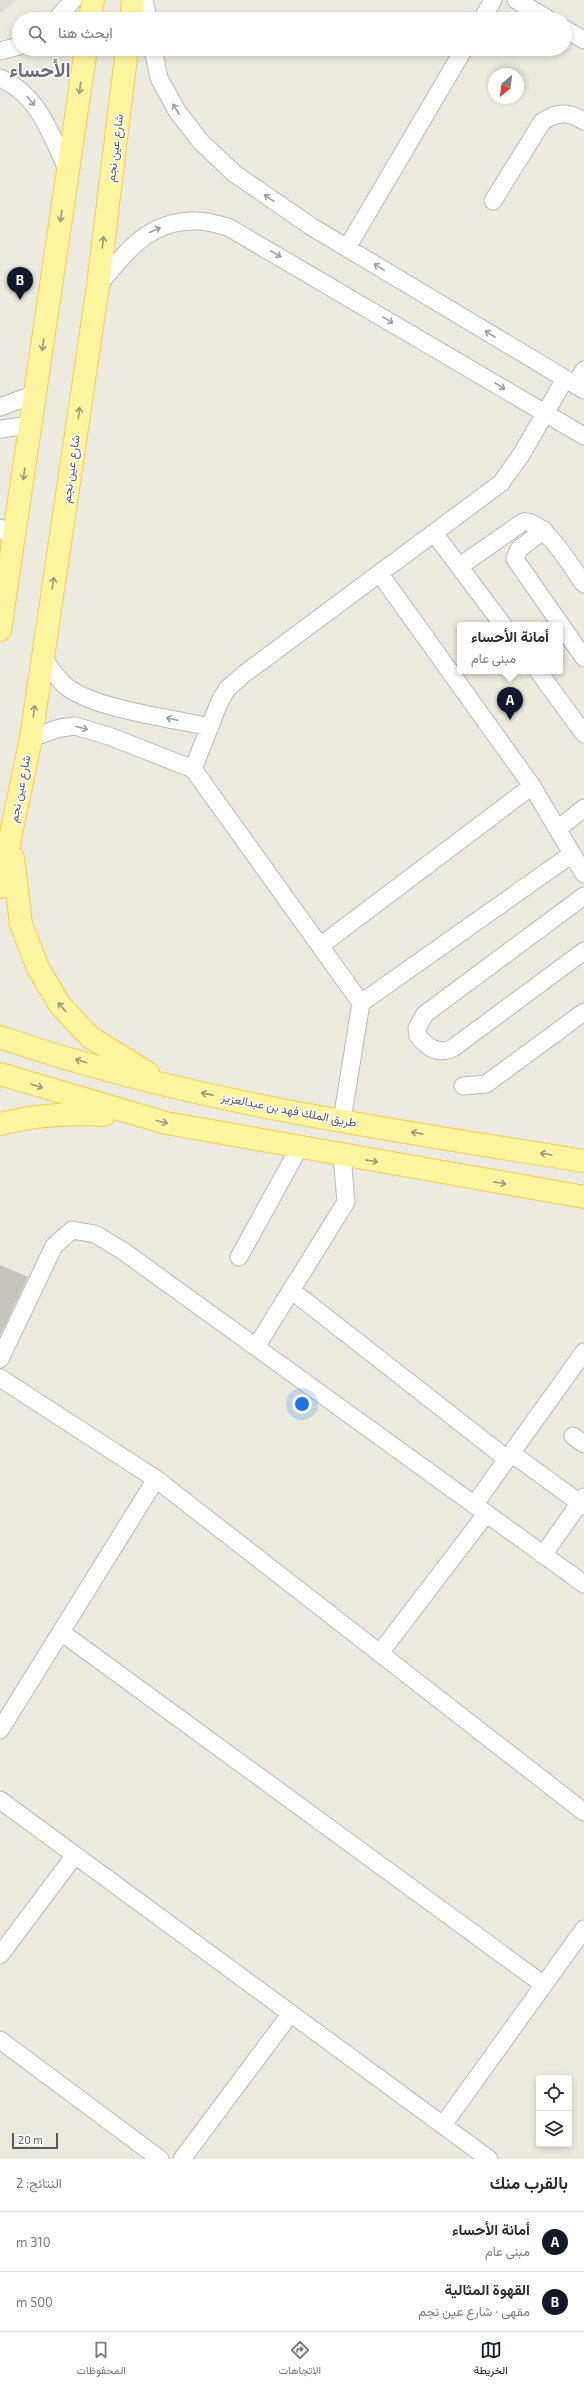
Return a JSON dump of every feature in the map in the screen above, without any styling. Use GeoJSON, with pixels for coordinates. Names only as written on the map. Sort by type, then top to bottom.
{"type":"FeatureCollection","features":[{"type":"Feature","properties":{"kind":"main road"},"geometry":{"type":"LineString","coordinates":[[91,12],[93,0]]}},
{"type":"Feature","properties":{"kind":"main road"},"geometry":{"type":"LineString","coordinates":[[132,12],[133,0]]}},
{"type":"Feature","properties":{"kind":"main road"},"geometry":{"type":"LineString","coordinates":[[0,630],[7,533],[31,424],[85,56]]}},
{"type":"Feature","properties":{"kind":"main road","name":"شارع عين نجم"},"geometry":{"type":"LineString","coordinates":[[0,887],[30,738],[98,286],[126,56]]}},
{"type":"Feature","properties":{"kind":"main road"},"geometry":{"type":"LineString","coordinates":[[11,834],[21,924],[38,968],[60,1005],[90,1037],[172,1087]]}},
{"type":"Feature","properties":{"kind":"main road","name":"طريق الملك فهد بن عبدالعزيز"},"geometry":{"type":"LineString","coordinates":[[0,1037],[172,1087],[342,1120],[584,1161]]}},
{"type":"Feature","properties":{"kind":"main road"},"geometry":{"type":"LineString","coordinates":[[0,1074],[166,1124],[342,1156],[584,1197]]}},
{"type":"Feature","properties":{"kind":"main road"},"geometry":{"type":"LineString","coordinates":[[0,1124],[30,1116],[66,1112],[140,1116]]}},
{"type":"Feature","properties":{"kind":"street"},"geometry":{"type":"LineString","coordinates":[[63,12],[73,0]]}},
{"type":"Feature","properties":{"kind":"street"},"geometry":{"type":"LineString","coordinates":[[144,0],[147,12]]}},
{"type":"Feature","properties":{"kind":"street"},"geometry":{"type":"LineString","coordinates":[[486,12],[493,0]]}},
{"type":"Feature","properties":{"kind":"street"},"geometry":{"type":"LineString","coordinates":[[516,0],[536,12]]}},
{"type":"Feature","properties":{"kind":"street"},"geometry":{"type":"LineString","coordinates":[[572,33],[584,40]]}},
{"type":"Feature","properties":{"kind":"street"},"geometry":{"type":"LineString","coordinates":[[0,51],[12,48]]}},
{"type":"Feature","properties":{"kind":"street"},"geometry":{"type":"LineString","coordinates":[[155,56],[159,78],[177,111],[201,142],[235,174],[312,227],[575,385]]}},
{"type":"Feature","properties":{"kind":"street"},"geometry":{"type":"LineString","coordinates":[[347,248],[460,56]]}},
{"type":"Feature","properties":{"kind":"street"},"geometry":{"type":"LineString","coordinates":[[0,78],[31,99],[45,120],[68,171]]}},
{"type":"Feature","properties":{"kind":"street"},"geometry":{"type":"LineString","coordinates":[[493,201],[542,122],[550,116],[567,113],[584,121]]}},
{"type":"Feature","properties":{"kind":"street"},"geometry":{"type":"LineString","coordinates":[[98,286],[124,255],[145,235],[172,223],[199,221],[228,227],[584,436]]}},
{"type":"Feature","properties":{"kind":"street"},"geometry":{"type":"LineString","coordinates":[[193,769],[227,689],[244,674],[501,483],[521,455],[545,413],[575,385],[584,370]]}},
{"type":"Feature","properties":{"kind":"street"},"geometry":{"type":"LineString","coordinates":[[0,407],[35,394]]}},
{"type":"Feature","properties":{"kind":"street"},"geometry":{"type":"LineString","coordinates":[[0,429],[31,424]]}},
{"type":"Feature","properties":{"kind":"street"},"geometry":{"type":"LineString","coordinates":[[460,566],[523,522],[529,521],[544,530],[584,584]]}},
{"type":"Feature","properties":{"kind":"street"},"geometry":{"type":"LineString","coordinates":[[544,530],[519,549],[515,559],[559,622]]}},
{"type":"Feature","properties":{"kind":"street"},"geometry":{"type":"LineString","coordinates":[[434,533],[502,622]]}},
{"type":"Feature","properties":{"kind":"street"},"geometry":{"type":"LineString","coordinates":[[380,574],[532,786],[584,874]]}},
{"type":"Feature","properties":{"kind":"street"},"geometry":{"type":"LineString","coordinates":[[563,628],[584,658]]}},
{"type":"Feature","properties":{"kind":"street"},"geometry":{"type":"LineString","coordinates":[[42,656],[60,681],[84,696],[114,706],[210,727]]}},
{"type":"Feature","properties":{"kind":"street"},"geometry":{"type":"LineString","coordinates":[[540,674],[584,734]]}},
{"type":"Feature","properties":{"kind":"street"},"geometry":{"type":"LineString","coordinates":[[30,738],[60,728],[75,726],[109,736],[193,769],[361,1003],[342,1120]]}},
{"type":"Feature","properties":{"kind":"street"},"geometry":{"type":"LineString","coordinates":[[320,946],[532,786]]}},
{"type":"Feature","properties":{"kind":"street"},"geometry":{"type":"LineString","coordinates":[[558,829],[584,808]]}},
{"type":"Feature","properties":{"kind":"street"},"geometry":{"type":"LineString","coordinates":[[361,1003],[572,854]]}},
{"type":"Feature","properties":{"kind":"street"},"geometry":{"type":"LineString","coordinates":[[584,896],[425,1014],[418,1028],[418,1036],[435,1050],[444,1052],[453,1048],[584,951]]}},
{"type":"Feature","properties":{"kind":"street"},"geometry":{"type":"LineString","coordinates":[[463,1086],[486,1084],[584,1012]]}},
{"type":"Feature","properties":{"kind":"street"},"geometry":{"type":"LineString","coordinates":[[239,1258],[299,1148]]}},
{"type":"Feature","properties":{"kind":"street"},"geometry":{"type":"LineString","coordinates":[[256,1347],[346,1202],[342,1156]]}},
{"type":"Feature","properties":{"kind":"street"},"geometry":{"type":"LineString","coordinates":[[0,1359],[54,1246],[72,1230],[95,1234],[118,1248],[584,1584]]}},
{"type":"Feature","properties":{"kind":"street"},"geometry":{"type":"LineString","coordinates":[[291,1290],[509,1456],[582,1502],[543,1555]]}},
{"type":"Feature","properties":{"kind":"street"},"geometry":{"type":"LineString","coordinates":[[380,1653],[480,1509],[509,1456],[584,1352]]}},
{"type":"Feature","properties":{"kind":"street"},"geometry":{"type":"LineString","coordinates":[[0,1378],[156,1479],[584,1812]]}},
{"type":"Feature","properties":{"kind":"street"},"geometry":{"type":"LineString","coordinates":[[0,1730],[156,1479]]}},
{"type":"Feature","properties":{"kind":"street"},"geometry":{"type":"LineString","coordinates":[[61,1632],[544,1985]]}},
{"type":"Feature","properties":{"kind":"street"},"geometry":{"type":"LineString","coordinates":[[0,1800],[489,2159]]}},
{"type":"Feature","properties":{"kind":"street"},"geometry":{"type":"LineString","coordinates":[[0,1955],[75,1855]]}},
{"type":"Feature","properties":{"kind":"street"},"geometry":{"type":"LineString","coordinates":[[443,2125],[584,1929]]}},
{"type":"Feature","properties":{"kind":"street"},"geometry":{"type":"LineString","coordinates":[[182,2159],[290,2013]]}},
{"type":"Feature","properties":{"kind":"street"},"geometry":{"type":"LineString","coordinates":[[0,2040],[160,2159]]}},
{"type":"Feature","properties":{"kind":"shaded area"},"geometry":{"type":"Polygon","coordinates":[[[0,0],[16,0],[0,14],[0,0]]]}},
{"type":"Feature","properties":{"kind":"building"},"geometry":{"type":"Polygon","coordinates":[[[0,1265],[28,1277],[0,1336],[0,1265]]]}},
{"type":"Feature","properties":{"kind":"place","name":"القهوة المثالية"},"geometry":{"type":"Point","coordinates":[20,300]}},
{"type":"Feature","properties":{"kind":"place","name":"أمانة الأحساء"},"geometry":{"type":"Point","coordinates":[510,720]}},
{"type":"Feature","properties":{"kind":"district","name":"الأحساء"},"geometry":{"type":"Point","coordinates":[40,70]}}]}
